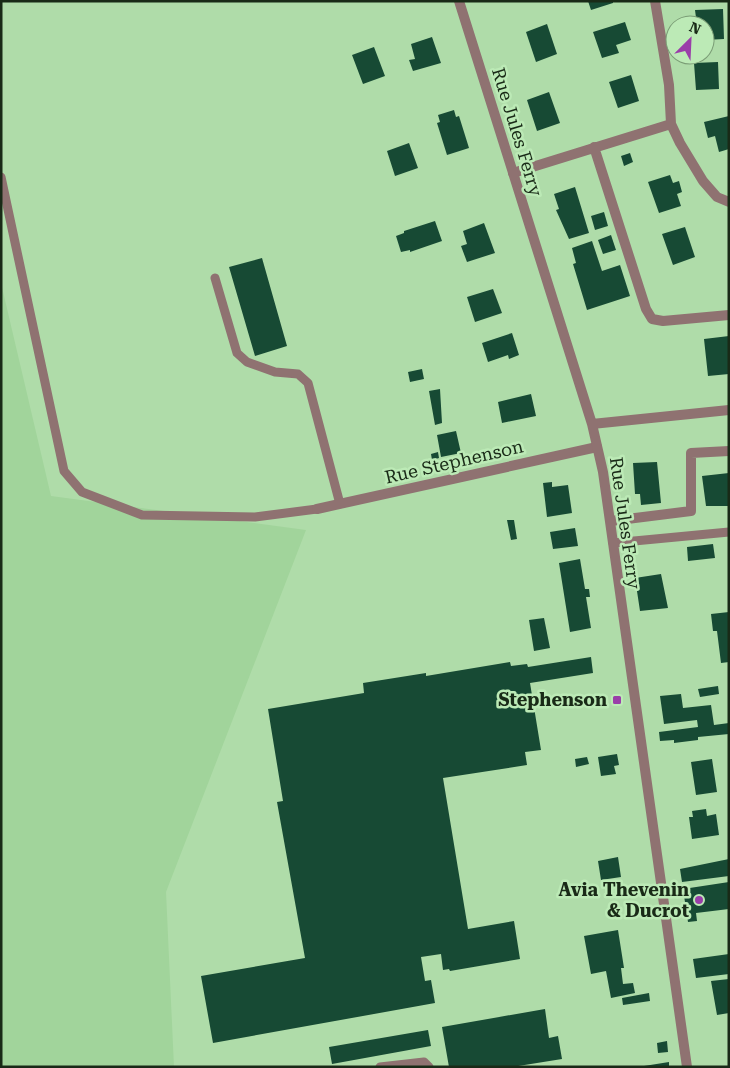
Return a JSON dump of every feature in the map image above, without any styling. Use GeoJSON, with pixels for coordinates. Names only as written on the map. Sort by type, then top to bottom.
{"type":"FeatureCollection","features":[{"type":"Feature","properties":{"kind":"street","name":"Rue Jules Ferry"},"geometry":{"type":"LineString","coordinates":[[459,1],[592,424],[597,447],[611,521],[688,1067]]}},
{"type":"Feature","properties":{"kind":"street"},"geometry":{"type":"LineString","coordinates":[[655,1],[669,85],[671,124],[703,181],[717,197],[729,202]]}},
{"type":"Feature","properties":{"kind":"street"},"geometry":{"type":"LineString","coordinates":[[513,173],[671,124]]}},
{"type":"Feature","properties":{"kind":"street"},"geometry":{"type":"LineString","coordinates":[[594,147],[646,308],[652,319],[664,321],[729,314]]}},
{"type":"Feature","properties":{"kind":"street"},"geometry":{"type":"LineString","coordinates":[[592,424],[729,410]]}},
{"type":"Feature","properties":{"kind":"street","name":"Rue Stephenson"},"geometry":{"type":"LineString","coordinates":[[317,509],[597,447]]}},
{"type":"Feature","properties":{"kind":"street"},"geometry":{"type":"LineString","coordinates":[[611,521],[691,511],[691,453],[729,451]]}},
{"type":"Feature","properties":{"kind":"lane"},"geometry":{"type":"LineString","coordinates":[[1,177],[2,190],[64,471],[82,492],[142,515],[255,517],[317,509]]}},
{"type":"Feature","properties":{"kind":"lane"},"geometry":{"type":"LineString","coordinates":[[215,278],[237,353],[247,362],[275,372],[298,374],[308,383],[340,504]]}},
{"type":"Feature","properties":{"kind":"lane"},"geometry":{"type":"LineString","coordinates":[[613,543],[729,532]]}},
{"type":"Feature","properties":{"kind":"lane"},"geometry":{"type":"LineString","coordinates":[[380,1067],[424,1062],[429,1067]]}},
{"type":"Feature","properties":{"kind":"shaded area"},"geometry":{"type":"Polygon","coordinates":[[[1,283],[51,496],[306,530],[166,892],[174,1067],[1,1067],[1,283]]]}},
{"type":"Feature","properties":{"kind":"building"},"geometry":{"type":"Polygon","coordinates":[[[588,1],[613,1],[613,3],[591,10],[588,1]]]}},
{"type":"Feature","properties":{"kind":"building"},"geometry":{"type":"Polygon","coordinates":[[[723,9],[724,39],[715,39],[715,15],[696,15],[695,10],[723,9]]]}},
{"type":"Feature","properties":{"kind":"building"},"geometry":{"type":"Polygon","coordinates":[[[625,22],[631,40],[616,45],[619,53],[602,58],[593,32],[625,22]]]}},
{"type":"Feature","properties":{"kind":"building"},"geometry":{"type":"Polygon","coordinates":[[[547,24],[557,54],[536,62],[526,32],[547,24]]]}},
{"type":"Feature","properties":{"kind":"building"},"geometry":{"type":"Polygon","coordinates":[[[432,37],[441,63],[413,71],[409,60],[415,59],[411,44],[432,37]]]}},
{"type":"Feature","properties":{"kind":"building"},"geometry":{"type":"Polygon","coordinates":[[[374,47],[385,76],[363,84],[352,55],[374,47]]]}},
{"type":"Feature","properties":{"kind":"building"},"geometry":{"type":"Polygon","coordinates":[[[715,62],[718,62],[719,89],[696,90],[694,65],[715,65],[715,62]]]}},
{"type":"Feature","properties":{"kind":"building"},"geometry":{"type":"Polygon","coordinates":[[[631,75],[639,101],[618,108],[609,82],[631,75]]]}},
{"type":"Feature","properties":{"kind":"building"},"geometry":{"type":"Polygon","coordinates":[[[549,92],[560,123],[537,131],[527,100],[549,92]]]}},
{"type":"Feature","properties":{"kind":"building"},"geometry":{"type":"Polygon","coordinates":[[[454,110],[456,117],[459,116],[469,148],[447,155],[437,123],[440,122],[438,115],[454,110]]]}},
{"type":"Feature","properties":{"kind":"building"},"geometry":{"type":"Polygon","coordinates":[[[729,116],[729,149],[719,152],[715,136],[708,138],[704,122],[729,116]]]}},
{"type":"Feature","properties":{"kind":"building"},"geometry":{"type":"Polygon","coordinates":[[[409,143],[418,168],[395,176],[387,151],[409,143]]]}},
{"type":"Feature","properties":{"kind":"building"},"geometry":{"type":"Polygon","coordinates":[[[630,153],[633,162],[624,166],[621,156],[630,153]]]}},
{"type":"Feature","properties":{"kind":"building"},"geometry":{"type":"Polygon","coordinates":[[[670,175],[673,183],[679,181],[682,192],[677,194],[681,206],[659,213],[648,182],[670,175]]]}},
{"type":"Feature","properties":{"kind":"building"},"geometry":{"type":"Polygon","coordinates":[[[575,187],[589,233],[569,239],[556,210],[559,209],[554,194],[575,187]]]}},
{"type":"Feature","properties":{"kind":"building"},"geometry":{"type":"Polygon","coordinates":[[[604,212],[608,226],[595,230],[591,216],[604,212]]]}},
{"type":"Feature","properties":{"kind":"building"},"geometry":{"type":"Polygon","coordinates":[[[435,221],[442,241],[410,252],[410,250],[401,252],[396,236],[404,233],[404,231],[435,221]]]}},
{"type":"Feature","properties":{"kind":"building"},"geometry":{"type":"Polygon","coordinates":[[[484,223],[495,253],[467,262],[461,246],[467,244],[463,231],[484,223]]]}},
{"type":"Feature","properties":{"kind":"building"},"geometry":{"type":"Polygon","coordinates":[[[685,227],[695,257],[673,265],[662,234],[685,227]]]}},
{"type":"Feature","properties":{"kind":"building"},"geometry":{"type":"Polygon","coordinates":[[[611,235],[616,250],[603,254],[598,240],[611,235]]]}},
{"type":"Feature","properties":{"kind":"building"},"geometry":{"type":"Polygon","coordinates":[[[592,241],[602,271],[620,265],[630,296],[587,310],[573,264],[576,263],[572,248],[592,241]]]}},
{"type":"Feature","properties":{"kind":"building"},"geometry":{"type":"Polygon","coordinates":[[[262,258],[287,346],[255,356],[229,267],[262,258]]]}},
{"type":"Feature","properties":{"kind":"building"},"geometry":{"type":"Polygon","coordinates":[[[493,289],[502,313],[475,322],[467,297],[493,289]]]}},
{"type":"Feature","properties":{"kind":"building"},"geometry":{"type":"Polygon","coordinates":[[[512,333],[519,355],[509,359],[508,355],[488,362],[482,343],[512,333]]]}},
{"type":"Feature","properties":{"kind":"building"},"geometry":{"type":"Polygon","coordinates":[[[729,336],[729,374],[708,376],[704,339],[729,336]]]}},
{"type":"Feature","properties":{"kind":"building"},"geometry":{"type":"Polygon","coordinates":[[[422,369],[424,379],[410,382],[408,372],[422,369]]]}},
{"type":"Feature","properties":{"kind":"building"},"geometry":{"type":"Polygon","coordinates":[[[440,389],[442,423],[435,425],[429,391],[440,389]]]}},
{"type":"Feature","properties":{"kind":"building"},"geometry":{"type":"Polygon","coordinates":[[[531,394],[536,416],[502,423],[498,402],[531,394]]]}},
{"type":"Feature","properties":{"kind":"building"},"geometry":{"type":"Polygon","coordinates":[[[456,431],[461,453],[441,457],[437,435],[456,431]]]}},
{"type":"Feature","properties":{"kind":"building"},"geometry":{"type":"Polygon","coordinates":[[[438,452],[439,458],[432,460],[431,454],[438,452]]]}},
{"type":"Feature","properties":{"kind":"building"},"geometry":{"type":"Polygon","coordinates":[[[657,462],[661,503],[641,505],[640,494],[635,494],[633,463],[657,462]]]}},
{"type":"Feature","properties":{"kind":"building"},"geometry":{"type":"Polygon","coordinates":[[[729,473],[729,506],[706,506],[702,476],[729,473]]]}},
{"type":"Feature","properties":{"kind":"building"},"geometry":{"type":"Polygon","coordinates":[[[552,482],[552,487],[568,485],[572,513],[547,517],[543,483],[552,482]]]}},
{"type":"Feature","properties":{"kind":"building"},"geometry":{"type":"Polygon","coordinates":[[[507,520],[514,520],[517,539],[511,540],[507,520]]]}},
{"type":"Feature","properties":{"kind":"building"},"geometry":{"type":"Polygon","coordinates":[[[575,528],[578,546],[553,549],[550,532],[575,528]]]}},
{"type":"Feature","properties":{"kind":"building"},"geometry":{"type":"Polygon","coordinates":[[[713,544],[715,558],[688,561],[687,547],[713,544]]]}},
{"type":"Feature","properties":{"kind":"building"},"geometry":{"type":"Polygon","coordinates":[[[580,559],[585,589],[589,589],[590,597],[586,597],[591,628],[570,632],[559,563],[580,559]]]}},
{"type":"Feature","properties":{"kind":"building"},"geometry":{"type":"Polygon","coordinates":[[[661,574],[668,608],[640,611],[635,578],[661,574]]]}},
{"type":"Feature","properties":{"kind":"building"},"geometry":{"type":"Polygon","coordinates":[[[729,612],[729,662],[721,663],[717,631],[713,631],[711,614],[729,612]]]}},
{"type":"Feature","properties":{"kind":"building"},"geometry":{"type":"Polygon","coordinates":[[[544,618],[550,648],[534,651],[529,620],[544,618]]]}},
{"type":"Feature","properties":{"kind":"building"},"geometry":{"type":"Polygon","coordinates":[[[591,657],[593,673],[530,683],[541,750],[525,752],[527,765],[443,778],[468,929],[514,921],[520,959],[450,971],[449,969],[443,970],[441,954],[421,957],[425,981],[431,980],[435,1003],[213,1043],[201,976],[305,958],[277,802],[283,801],[268,709],[364,693],[363,683],[426,673],[426,676],[510,662],[511,666],[527,664],[528,667],[591,657]]]}},
{"type":"Feature","properties":{"kind":"building"},"geometry":{"type":"Polygon","coordinates":[[[718,686],[719,694],[700,697],[698,689],[718,686]]]}},
{"type":"Feature","properties":{"kind":"building"},"geometry":{"type":"Polygon","coordinates":[[[681,694],[683,708],[711,705],[714,725],[729,723],[729,734],[698,737],[698,740],[674,743],[674,740],[660,741],[659,732],[698,727],[697,720],[664,724],[660,696],[681,694]]]}},
{"type":"Feature","properties":{"kind":"building"},"geometry":{"type":"Polygon","coordinates":[[[617,754],[619,765],[614,766],[616,774],[601,776],[598,757],[617,754]]]}},
{"type":"Feature","properties":{"kind":"building"},"geometry":{"type":"Polygon","coordinates":[[[587,757],[589,764],[576,767],[575,759],[587,757]]]}},
{"type":"Feature","properties":{"kind":"building"},"geometry":{"type":"Polygon","coordinates":[[[712,759],[717,792],[696,795],[691,762],[712,759]]]}},
{"type":"Feature","properties":{"kind":"building"},"geometry":{"type":"Polygon","coordinates":[[[706,809],[707,816],[716,814],[719,835],[692,839],[689,817],[693,817],[692,811],[706,809]]]}},
{"type":"Feature","properties":{"kind":"building"},"geometry":{"type":"Polygon","coordinates":[[[618,857],[621,877],[601,880],[598,861],[618,857]]]}},
{"type":"Feature","properties":{"kind":"building"},"geometry":{"type":"Polygon","coordinates":[[[729,859],[729,876],[682,882],[680,869],[729,859]]]}},
{"type":"Feature","properties":{"kind":"building"},"geometry":{"type":"Polygon","coordinates":[[[729,882],[729,909],[696,913],[697,921],[688,922],[683,889],[729,882]]]}},
{"type":"Feature","properties":{"kind":"building"},"geometry":{"type":"Polygon","coordinates":[[[618,930],[624,968],[621,968],[623,984],[633,983],[635,993],[611,998],[606,971],[591,974],[584,936],[618,930]]]}},
{"type":"Feature","properties":{"kind":"building"},"geometry":{"type":"Polygon","coordinates":[[[729,954],[729,974],[696,978],[693,959],[729,954]]]}},
{"type":"Feature","properties":{"kind":"building"},"geometry":{"type":"Polygon","coordinates":[[[729,979],[729,1013],[717,1015],[711,981],[729,979]]]}},
{"type":"Feature","properties":{"kind":"building"},"geometry":{"type":"Polygon","coordinates":[[[649,993],[650,1001],[623,1005],[622,998],[649,993]]]}},
{"type":"Feature","properties":{"kind":"building"},"geometry":{"type":"Polygon","coordinates":[[[545,1009],[549,1038],[558,1036],[562,1059],[512,1067],[449,1067],[442,1027],[545,1009]]]}},
{"type":"Feature","properties":{"kind":"building"},"geometry":{"type":"Polygon","coordinates":[[[428,1030],[431,1046],[332,1064],[329,1047],[428,1030]]]}},
{"type":"Feature","properties":{"kind":"building"},"geometry":{"type":"Polygon","coordinates":[[[667,1041],[668,1052],[658,1053],[657,1043],[667,1041]]]}},
{"type":"Feature","properties":{"kind":"building"},"geometry":{"type":"Polygon","coordinates":[[[669,1062],[669,1067],[644,1066],[669,1062]]]}},
{"type":"Feature","properties":{"kind":"place","name":"Stephenson"},"geometry":{"type":"Point","coordinates":[617,700]}},
{"type":"Feature","properties":{"kind":"place","name":"Avia Thevenin & Ducrot"},"geometry":{"type":"Point","coordinates":[699,900]}}]}
